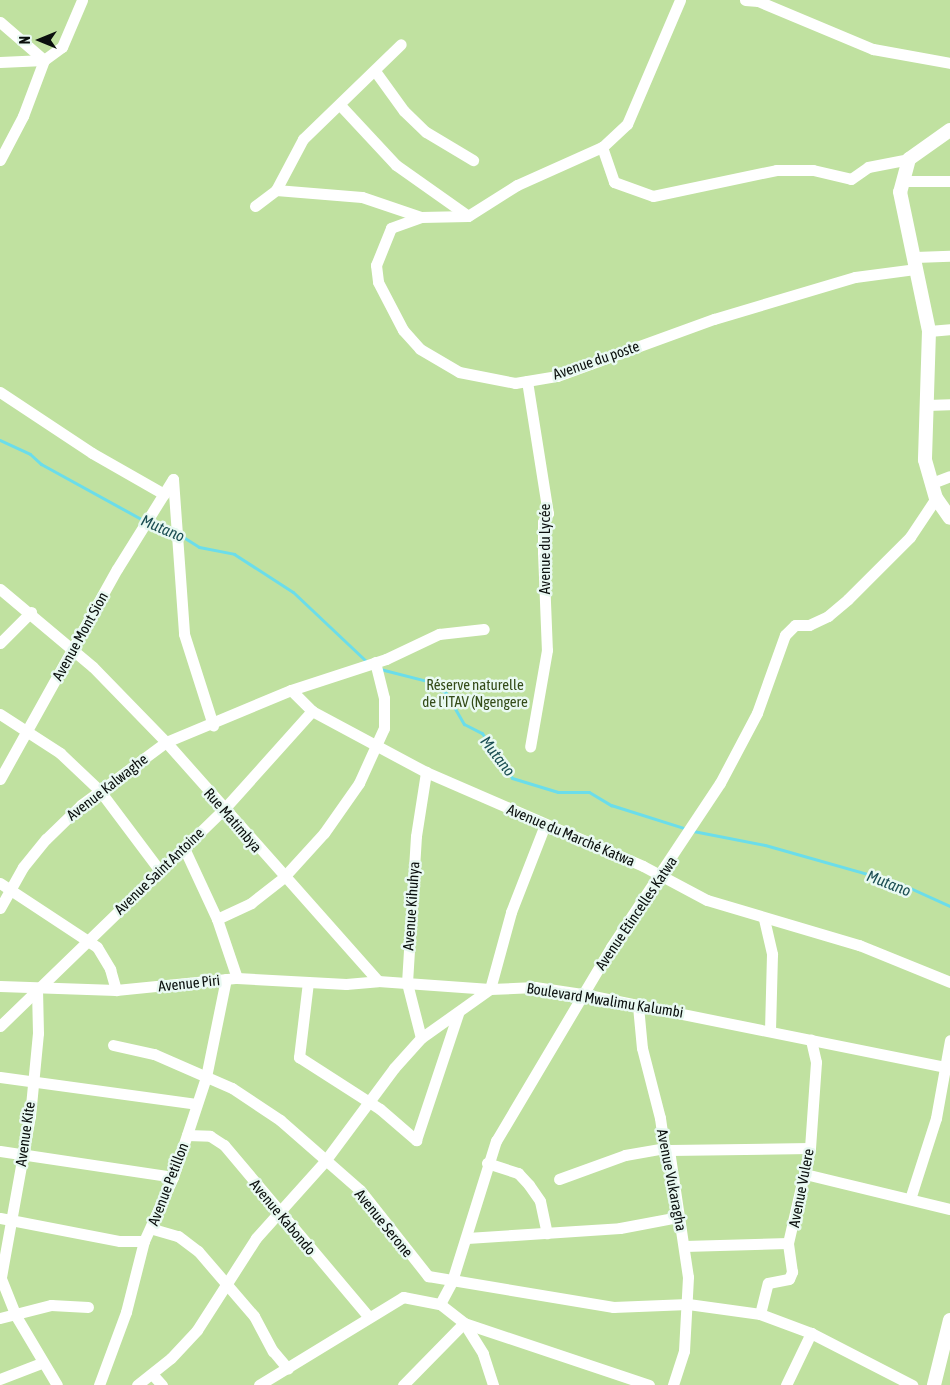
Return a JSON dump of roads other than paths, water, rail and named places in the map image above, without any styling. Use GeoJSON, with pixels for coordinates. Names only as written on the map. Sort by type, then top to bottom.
{"type":"FeatureCollection","features":[{"type":"Feature","properties":{"kind":"main road"},"geometry":{"type":"LineString","coordinates":[[950,130],[909,160],[900,192],[903,215],[916,263],[929,331],[925,460],[936,498],[950,518]]}},
{"type":"Feature","properties":{"kind":"main road"},"geometry":{"type":"LineString","coordinates":[[934,1385],[950,1320]]}},
{"type":"Feature","properties":{"kind":"street"},"geometry":{"type":"LineString","coordinates":[[0,62],[44,60],[62,47],[82,0]]}},
{"type":"Feature","properties":{"kind":"street"},"geometry":{"type":"LineString","coordinates":[[340,105],[396,165],[468,216],[517,186],[602,148],[627,124],[680,0]]}},
{"type":"Feature","properties":{"kind":"street"},"geometry":{"type":"LineString","coordinates":[[745,0],[758,2],[873,49],[950,64]]}},
{"type":"Feature","properties":{"kind":"street"},"geometry":{"type":"LineString","coordinates":[[0,22],[44,60]]}},
{"type":"Feature","properties":{"kind":"street"},"geometry":{"type":"LineString","coordinates":[[255,206],[276,190],[303,139],[401,44]]}},
{"type":"Feature","properties":{"kind":"street"},"geometry":{"type":"LineString","coordinates":[[0,160],[23,116],[44,60]]}},
{"type":"Feature","properties":{"kind":"street"},"geometry":{"type":"LineString","coordinates":[[375,71],[404,111],[426,132],[473,160]]}},
{"type":"Feature","properties":{"kind":"street"},"geometry":{"type":"LineString","coordinates":[[602,148],[614,182],[653,196],[767,171],[813,170],[851,178],[868,167],[909,160]]}},
{"type":"Feature","properties":{"kind":"street"},"geometry":{"type":"LineString","coordinates":[[904,181],[950,182]]}},
{"type":"Feature","properties":{"kind":"street"},"geometry":{"type":"LineString","coordinates":[[276,190],[362,197],[421,217]]}},
{"type":"Feature","properties":{"kind":"street","name":"Avenue du poste"},"geometry":{"type":"LineString","coordinates":[[468,216],[421,217],[391,228],[376,265],[378,282],[403,330],[420,349],[459,372],[484,380],[527,381],[557,376],[714,319],[854,277],[950,256]]}},
{"type":"Feature","properties":{"kind":"street"},"geometry":{"type":"LineString","coordinates":[[929,331],[950,329]]}},
{"type":"Feature","properties":{"kind":"street","name":"Avenue du Lycée"},"geometry":{"type":"LineString","coordinates":[[527,381],[548,513],[543,522],[547,650],[530,747]]}},
{"type":"Feature","properties":{"kind":"street"},"geometry":{"type":"LineString","coordinates":[[0,392],[92,453],[164,494]]}},
{"type":"Feature","properties":{"kind":"street"},"geometry":{"type":"LineString","coordinates":[[927,405],[950,404]]}},
{"type":"Feature","properties":{"kind":"street"},"geometry":{"type":"LineString","coordinates":[[932,484],[950,476]]}},
{"type":"Feature","properties":{"kind":"street","name":"Avenue Mont Sion"},"geometry":{"type":"LineString","coordinates":[[0,779],[72,649],[173,479],[184,634],[214,725]]}},
{"type":"Feature","properties":{"kind":"street","name":"Avenue Etincelles Katwa"},"geometry":{"type":"LineString","coordinates":[[440,1304],[452,1281],[467,1238],[487,1163],[515,1105],[583,994],[662,876],[720,783],[752,722],[785,634],[795,625],[809,625],[828,616],[848,599],[910,537],[936,498]]}},
{"type":"Feature","properties":{"kind":"street","name":"Rue Matimbya"},"geometry":{"type":"LineString","coordinates":[[0,589],[30,612],[72,649],[166,742],[283,878],[378,981]]}},
{"type":"Feature","properties":{"kind":"street"},"geometry":{"type":"LineString","coordinates":[[0,642],[30,612]]}},
{"type":"Feature","properties":{"kind":"street","name":"Avenue Kalwaghe"},"geometry":{"type":"LineString","coordinates":[[0,908],[11,888],[46,839],[100,791],[166,742],[214,725],[291,690],[375,662],[439,634],[484,629]]}},
{"type":"Feature","properties":{"kind":"street"},"geometry":{"type":"LineString","coordinates":[[217,918],[243,908],[283,878],[324,833],[359,784],[384,728],[384,698],[375,662]]}},
{"type":"Feature","properties":{"kind":"street","name":"Avenue du Marché Katwa"},"geometry":{"type":"LineString","coordinates":[[291,690],[312,710],[426,772],[662,876],[707,900],[764,919],[876,951],[950,982]]}},
{"type":"Feature","properties":{"kind":"street","name":"Avenue Saint Antoine"},"geometry":{"type":"LineString","coordinates":[[0,1026],[224,809],[312,710]]}},
{"type":"Feature","properties":{"kind":"street"},"geometry":{"type":"LineString","coordinates":[[0,714],[60,753],[100,791],[160,871]]}},
{"type":"Feature","properties":{"kind":"street","name":"Avenue Kihuhya"},"geometry":{"type":"LineString","coordinates":[[421,1038],[407,983],[416,836],[426,772]]}},
{"type":"Feature","properties":{"kind":"street"},"geometry":{"type":"LineString","coordinates":[[137,1385],[152,1374],[197,1330],[228,1285],[256,1238],[325,1161],[421,1038],[458,1014],[490,989],[511,912],[545,825]]}},
{"type":"Feature","properties":{"kind":"street"},"geometry":{"type":"LineString","coordinates":[[184,848],[217,918],[231,979]]}},
{"type":"Feature","properties":{"kind":"street"},"geometry":{"type":"LineString","coordinates":[[0,883],[11,888],[88,940],[104,956],[116,990]]}},
{"type":"Feature","properties":{"kind":"street"},"geometry":{"type":"LineString","coordinates":[[764,919],[772,954],[770,1031]]}},
{"type":"Feature","properties":{"kind":"street","name":"Avenue Piri"},"geometry":{"type":"LineString","coordinates":[[0,986],[37,989],[116,990],[231,979],[308,982],[378,981]]}},
{"type":"Feature","properties":{"kind":"street","name":"Avenue Petillon"},"geometry":{"type":"LineString","coordinates":[[99,1385],[126,1312],[144,1241],[153,1229],[187,1135],[206,1076],[231,979]]}},
{"type":"Feature","properties":{"kind":"street"},"geometry":{"type":"LineString","coordinates":[[378,981],[490,989]]}},
{"type":"Feature","properties":{"kind":"street"},"geometry":{"type":"LineString","coordinates":[[308,982],[299,1057],[368,1104],[416,1140],[458,1014]]}},
{"type":"Feature","properties":{"kind":"street","name":"Boulevard Mwalimu Kalumbi"},"geometry":{"type":"LineString","coordinates":[[490,989],[535,986],[583,994],[947,1067]]}},
{"type":"Feature","properties":{"kind":"street","name":"Avenue Kite"},"geometry":{"type":"LineString","coordinates":[[0,1277],[14,1221],[32,1081],[38,1033],[37,989]]}},
{"type":"Feature","properties":{"kind":"street","name":"Avenue Vukaragha"},"geometry":{"type":"LineString","coordinates":[[638,1006],[642,1048],[660,1118],[684,1246],[688,1304],[684,1351],[673,1385]]}},
{"type":"Feature","properties":{"kind":"street","name":"Avenue Vulere"},"geometry":{"type":"LineString","coordinates":[[760,1314],[768,1283],[789,1279],[792,1272],[788,1243],[810,1148],[816,1062],[811,1040]]}},
{"type":"Feature","properties":{"kind":"street"},"geometry":{"type":"LineString","coordinates":[[910,1200],[936,1118],[947,1067],[950,1040]]}},
{"type":"Feature","properties":{"kind":"street","name":"Avenue Serone"},"geometry":{"type":"LineString","coordinates":[[113,1045],[154,1054],[206,1076],[232,1088],[280,1120],[360,1190],[428,1276],[613,1307],[688,1304],[760,1314],[810,1333],[912,1385]]}},
{"type":"Feature","properties":{"kind":"street"},"geometry":{"type":"LineString","coordinates":[[0,1077],[196,1104]]}},
{"type":"Feature","properties":{"kind":"street","name":"Avenue Kabondo"},"geometry":{"type":"LineString","coordinates":[[187,1135],[210,1136],[224,1146],[369,1317]]}},
{"type":"Feature","properties":{"kind":"street"},"geometry":{"type":"LineString","coordinates":[[559,1178],[625,1154],[666,1149],[810,1148]]}},
{"type":"Feature","properties":{"kind":"street"},"geometry":{"type":"LineString","coordinates":[[0,1151],[173,1177]]}},
{"type":"Feature","properties":{"kind":"street"},"geometry":{"type":"LineString","coordinates":[[487,1163],[518,1173],[529,1185],[540,1201],[547,1232]]}},
{"type":"Feature","properties":{"kind":"street"},"geometry":{"type":"LineString","coordinates":[[805,1174],[950,1208]]}},
{"type":"Feature","properties":{"kind":"street"},"geometry":{"type":"LineString","coordinates":[[467,1238],[620,1228],[680,1217]]}},
{"type":"Feature","properties":{"kind":"street"},"geometry":{"type":"LineString","coordinates":[[0,1218],[120,1241],[144,1241]]}},
{"type":"Feature","properties":{"kind":"street"},"geometry":{"type":"LineString","coordinates":[[153,1229],[178,1236],[192,1246],[228,1285],[288,1369]]}},
{"type":"Feature","properties":{"kind":"street"},"geometry":{"type":"LineString","coordinates":[[684,1246],[788,1243]]}},
{"type":"Feature","properties":{"kind":"street"},"geometry":{"type":"LineString","coordinates":[[0,1277],[16,1316],[42,1363],[58,1385]]}},
{"type":"Feature","properties":{"kind":"street"},"geometry":{"type":"LineString","coordinates":[[259,1385],[403,1297],[440,1304],[464,1322],[649,1385]]}},
{"type":"Feature","properties":{"kind":"street"},"geometry":{"type":"LineString","coordinates":[[0,1318],[16,1316],[51,1305],[88,1307]]}},
{"type":"Feature","properties":{"kind":"street"},"geometry":{"type":"LineString","coordinates":[[403,1385],[464,1322]]}},
{"type":"Feature","properties":{"kind":"street"},"geometry":{"type":"LineString","coordinates":[[464,1322],[483,1354],[493,1385]]}},
{"type":"Feature","properties":{"kind":"street"},"geometry":{"type":"LineString","coordinates":[[786,1385],[810,1333]]}},
{"type":"Feature","properties":{"kind":"street"},"geometry":{"type":"LineString","coordinates":[[0,1379],[42,1363]]}},
{"type":"Feature","properties":{"kind":"street"},"geometry":{"type":"LineString","coordinates":[[152,1374],[162,1385]]}},
{"type":"Feature","properties":{"kind":"waterway","name":"Mutano"},"geometry":{"type":"LineString","coordinates":[[0,440],[30,454],[41,464],[150,524],[174,533]]}},
{"type":"Feature","properties":{"kind":"waterway","name":"Mutano"},"geometry":{"type":"LineString","coordinates":[[180,535],[199,547],[234,554],[293,592],[368,663]]}},
{"type":"Feature","properties":{"kind":"waterway","name":"Mutano"},"geometry":{"type":"LineString","coordinates":[[380,669],[427,681],[446,693],[464,724],[482,733],[512,778],[558,792],[589,792],[611,805],[687,829]]}},
{"type":"Feature","properties":{"kind":"waterway","name":"Mutano"},"geometry":{"type":"LineString","coordinates":[[693,831],[765,845],[899,883],[950,906]]}},
{"type":"Feature","properties":{"kind":"park label","name":"Réserve naturelle de l'ITAV (Ngengere"},"geometry":{"type":"Point","coordinates":[475,692]}}]}
